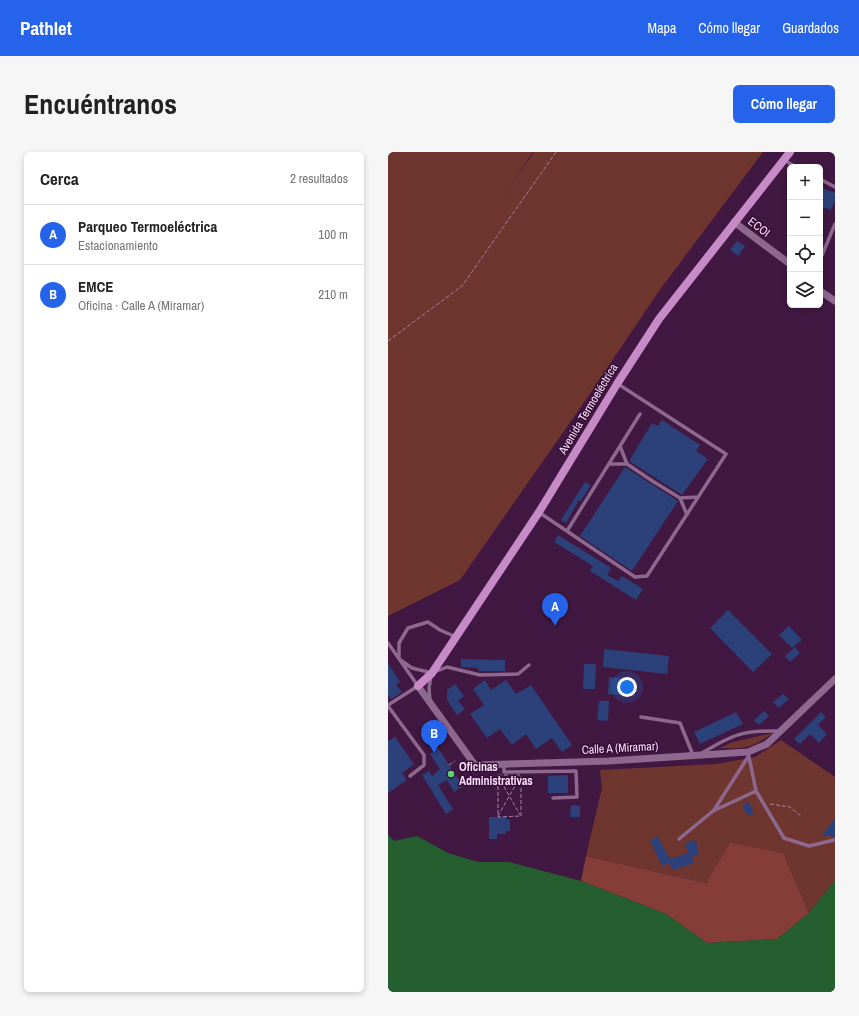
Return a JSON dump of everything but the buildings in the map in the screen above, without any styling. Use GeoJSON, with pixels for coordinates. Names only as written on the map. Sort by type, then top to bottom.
{"type":"FeatureCollection","features":[{"type":"Feature","properties":{"kind":"main road","name":"Avenida Termoeléctrica"},"geometry":{"type":"LineString","coordinates":[[418,686],[432,673],[539,512],[617,384],[659,319],[790,152]]}},
{"type":"Feature","properties":{"kind":"street","name":"ECOI"},"geometry":{"type":"LineString","coordinates":[[734,222],[787,262]]}},
{"type":"Feature","properties":{"kind":"street"},"geometry":{"type":"LineString","coordinates":[[823,293],[835,301]]}},
{"type":"Feature","properties":{"kind":"street","name":"Calle A (Miramar)"},"geometry":{"type":"LineString","coordinates":[[418,686],[475,765],[609,761],[696,755],[748,755],[767,744],[835,679]]}},
{"type":"Feature","properties":{"kind":"lane"},"geometry":{"type":"LineString","coordinates":[[783,159],[791,164]]}},
{"type":"Feature","properties":{"kind":"lane"},"geometry":{"type":"LineString","coordinates":[[823,181],[835,187]]}},
{"type":"Feature","properties":{"kind":"lane"},"geometry":{"type":"LineString","coordinates":[[823,253],[835,224]]}},
{"type":"Feature","properties":{"kind":"lane"},"geometry":{"type":"LineString","coordinates":[[539,512],[635,577],[647,576],[726,454],[617,384]]}},
{"type":"Feature","properties":{"kind":"lane"},"geometry":{"type":"LineString","coordinates":[[567,531],[640,414]]}},
{"type":"Feature","properties":{"kind":"lane"},"geometry":{"type":"LineString","coordinates":[[620,446],[627,464]]}},
{"type":"Feature","properties":{"kind":"lane"},"geometry":{"type":"LineString","coordinates":[[609,464],[627,464],[680,498],[687,515]]}},
{"type":"Feature","properties":{"kind":"lane"},"geometry":{"type":"LineString","coordinates":[[680,498],[698,497]]}},
{"type":"Feature","properties":{"kind":"lane"},"geometry":{"type":"LineString","coordinates":[[399,659],[399,643],[408,628],[428,622],[440,630],[456,637]]}},
{"type":"Feature","properties":{"kind":"lane"},"geometry":{"type":"LineString","coordinates":[[388,643],[418,686],[388,706],[424,755],[424,765],[410,776]]}},
{"type":"Feature","properties":{"kind":"lane"},"geometry":{"type":"LineString","coordinates":[[399,659],[412,668],[432,673],[447,667],[480,675],[518,674],[529,665]]}},
{"type":"Feature","properties":{"kind":"lane"},"geometry":{"type":"LineString","coordinates":[[431,705],[429,688],[432,673]]}},
{"type":"Feature","properties":{"kind":"lane"},"geometry":{"type":"LineString","coordinates":[[641,717],[680,723],[696,755],[730,737],[756,730],[780,731]]}},
{"type":"Feature","properties":{"kind":"lane"},"geometry":{"type":"LineString","coordinates":[[748,755],[756,791],[784,838],[809,846],[834,840]]}},
{"type":"Feature","properties":{"kind":"lane"},"geometry":{"type":"LineString","coordinates":[[714,811],[748,755]]}},
{"type":"Feature","properties":{"kind":"lane"},"geometry":{"type":"LineString","coordinates":[[504,764],[504,772],[576,771],[577,797],[553,798]]}},
{"type":"Feature","properties":{"kind":"lane"},"geometry":{"type":"LineString","coordinates":[[679,839],[714,811],[756,791]]}},
{"type":"Feature","properties":{"kind":"path"},"geometry":{"type":"LineString","coordinates":[[388,341],[462,286],[556,152]]}},
{"type":"Feature","properties":{"kind":"path"},"geometry":{"type":"LineString","coordinates":[[449,765],[455,761]]}},
{"type":"Feature","properties":{"kind":"path"},"geometry":{"type":"LineString","coordinates":[[498,775],[522,775]]}},
{"type":"Feature","properties":{"kind":"path"},"geometry":{"type":"LineString","coordinates":[[498,775],[521,816]]}},
{"type":"Feature","properties":{"kind":"path"},"geometry":{"type":"LineString","coordinates":[[498,775],[498,817]]}},
{"type":"Feature","properties":{"kind":"path"},"geometry":{"type":"LineString","coordinates":[[498,817],[522,775]]}},
{"type":"Feature","properties":{"kind":"path"},"geometry":{"type":"LineString","coordinates":[[521,816],[522,775]]}},
{"type":"Feature","properties":{"kind":"path"},"geometry":{"type":"LineString","coordinates":[[764,804],[790,807],[802,817]]}},
{"type":"Feature","properties":{"kind":"path"},"geometry":{"type":"LineString","coordinates":[[498,817],[521,816]]}},
{"type":"Feature","properties":{"kind":"shaded area"},"geometry":{"type":"Polygon","coordinates":[[[388,152],[533,152],[501,199],[534,152],[763,152],[659,291],[585,401],[460,580],[388,616],[388,152]]]}},
{"type":"Feature","properties":{"kind":"shaded area"},"geometry":{"type":"Polygon","coordinates":[[[773,733],[753,745],[742,748],[719,748],[733,742],[773,733]]]}},
{"type":"Feature","properties":{"kind":"shaded area"},"geometry":{"type":"Polygon","coordinates":[[[781,740],[835,777],[835,880],[809,913],[783,853],[730,842],[706,883],[586,856],[602,788],[600,770],[716,764],[755,757],[781,740]]]}},
{"type":"Feature","properties":{"kind":"shaded area"},"geometry":{"type":"Polygon","coordinates":[[[388,835],[394,841],[417,836],[448,853],[478,862],[509,862],[581,881],[666,914],[707,943],[777,939],[809,913],[835,880],[835,992],[388,992],[388,835]]]}},
{"type":"Feature","properties":{"kind":"shaded area"},"geometry":{"type":"Polygon","coordinates":[[[730,842],[783,853],[809,913],[777,939],[707,943],[666,914],[581,881],[586,856],[706,883],[730,842]]]}},
{"type":"Feature","properties":{"kind":"place","name":"Parqueo Termoeléctrica"},"geometry":{"type":"Point","coordinates":[555,626]}},
{"type":"Feature","properties":{"kind":"place","name":"EMCE"},"geometry":{"type":"Point","coordinates":[434,753]}},
{"type":"Feature","properties":{"kind":"place","name":"Oficinas Administrativas"},"geometry":{"type":"Point","coordinates":[451,774]}}]}
